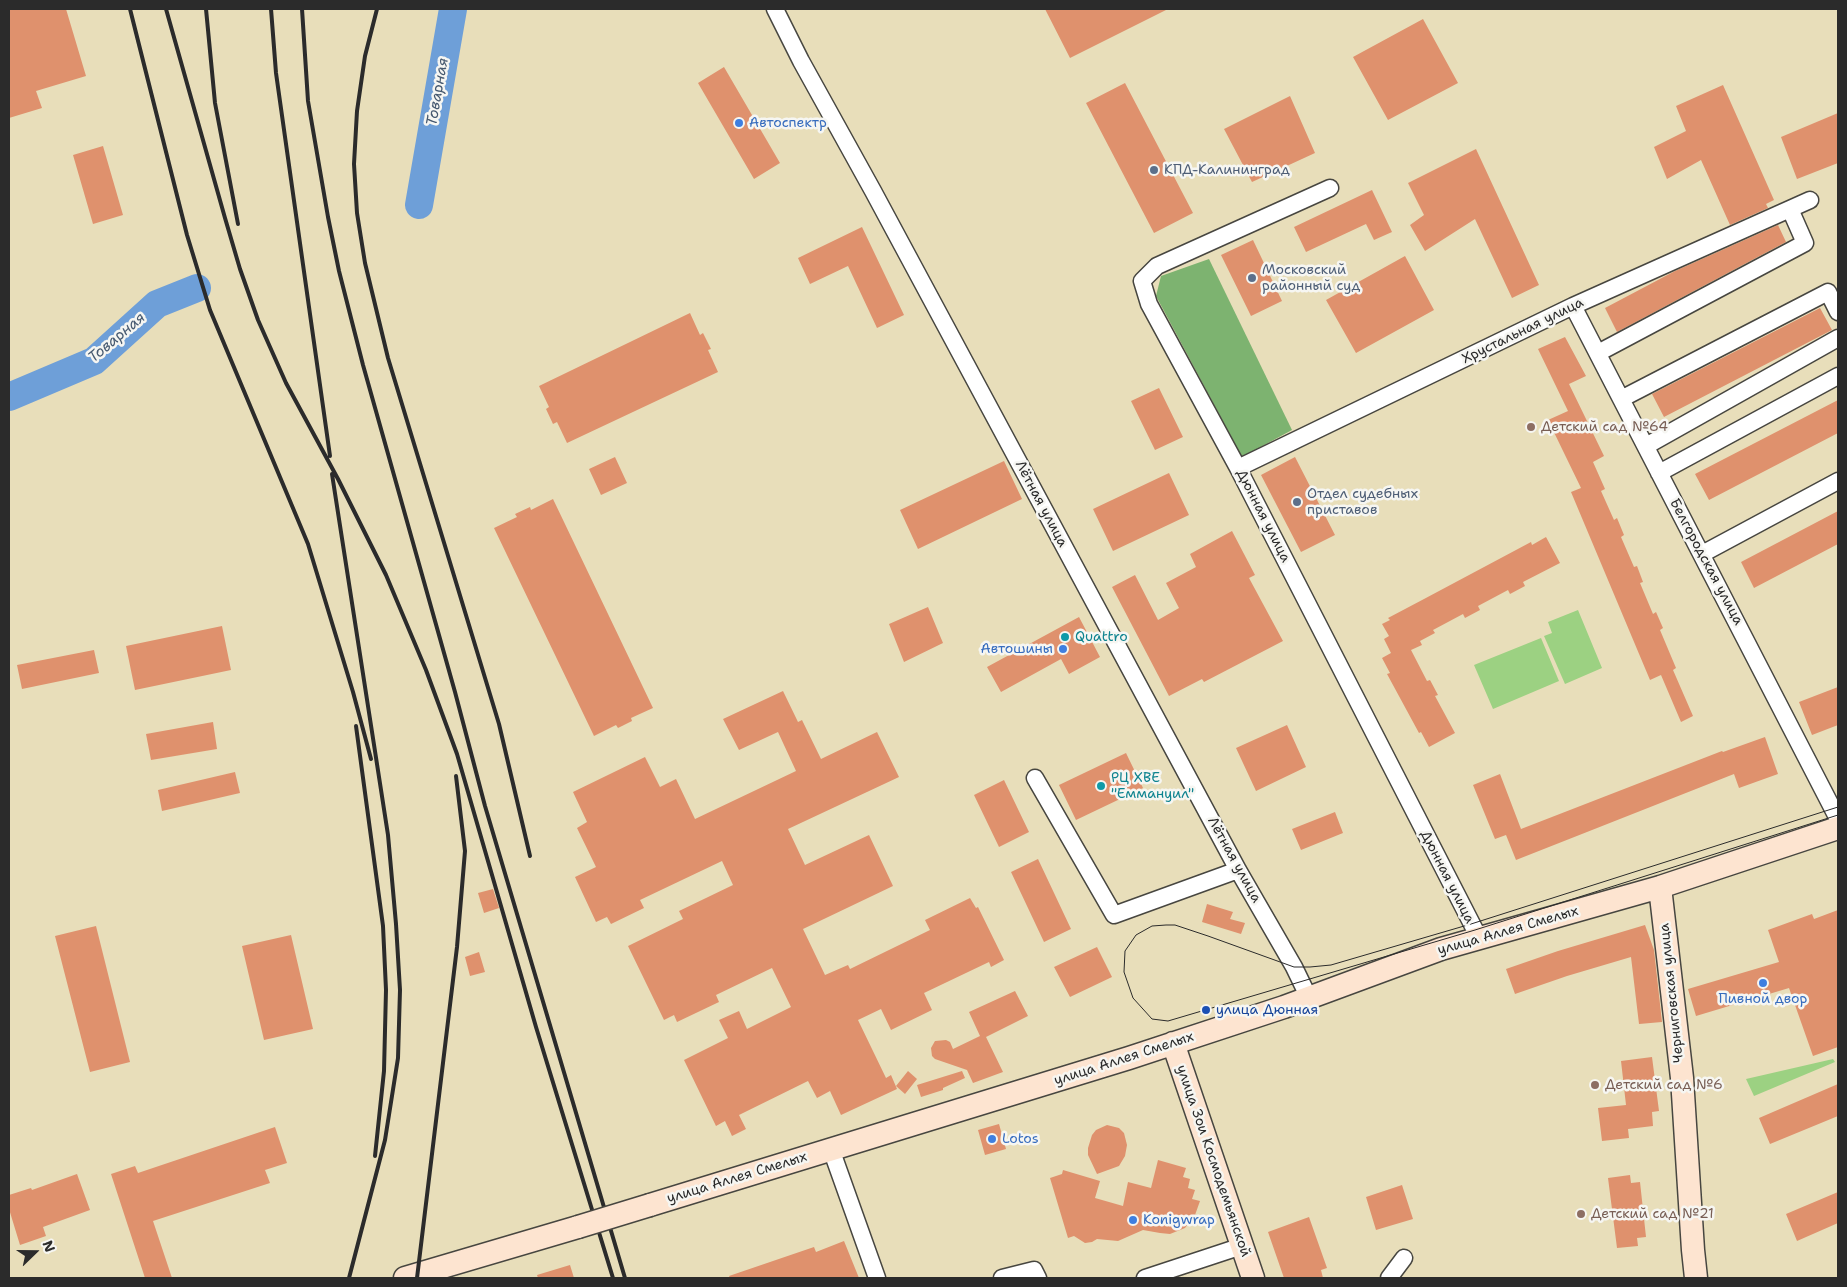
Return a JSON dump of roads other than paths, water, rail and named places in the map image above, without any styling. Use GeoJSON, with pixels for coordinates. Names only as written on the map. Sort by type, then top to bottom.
{"type":"FeatureCollection","features":[{"type":"Feature","properties":{"kind":"main road","name":"улица Аллея Смелых"},"geometry":{"type":"LineString","coordinates":[[405,1278],[578,1227],[1129,1058],[1309,998],[1441,949],[1660,887],[1838,828]]}},
{"type":"Feature","properties":{"kind":"main road","name":"Черниговская улица"},"geometry":{"type":"LineString","coordinates":[[1660,887],[1682,1078],[1696,1278]]}},
{"type":"Feature","properties":{"kind":"main road","name":"улица Зои Космодемьянской"},"geometry":{"type":"LineString","coordinates":[[1172,1043],[1253,1278]]}},
{"type":"Feature","properties":{"kind":"street","name":"Лётная улица"},"geometry":{"type":"LineString","coordinates":[[775,9],[801,61],[878,200],[1238,870],[1294,967],[1309,998]]}},
{"type":"Feature","properties":{"kind":"street","name":"Дюнная улица"},"geometry":{"type":"LineString","coordinates":[[1330,188],[1158,266],[1142,281],[1149,304],[1238,468],[1478,936],[1478,940]]}},
{"type":"Feature","properties":{"kind":"street","name":"Хрустальная улица"},"geometry":{"type":"LineString","coordinates":[[1238,468],[1573,306],[1810,200]]}},
{"type":"Feature","properties":{"kind":"street"},"geometry":{"type":"LineString","coordinates":[[1598,353],[1805,243],[1790,209]]}},
{"type":"Feature","properties":{"kind":"street"},"geometry":{"type":"LineString","coordinates":[[1621,399],[1828,292],[1838,312]]}},
{"type":"Feature","properties":{"kind":"street","name":"Белгородская улица"},"geometry":{"type":"LineString","coordinates":[[1573,306],[1838,819]]}},
{"type":"Feature","properties":{"kind":"street"},"geometry":{"type":"LineString","coordinates":[[1646,446],[1838,338]]}},
{"type":"Feature","properties":{"kind":"street"},"geometry":{"type":"LineString","coordinates":[[1660,472],[1838,376]]}},
{"type":"Feature","properties":{"kind":"street"},"geometry":{"type":"LineString","coordinates":[[1702,554],[1838,481]]}},
{"type":"Feature","properties":{"kind":"street"},"geometry":{"type":"LineString","coordinates":[[1035,778],[1114,916],[1238,870]]}},
{"type":"Feature","properties":{"kind":"street"},"geometry":{"type":"LineString","coordinates":[[832,1149],[876,1278]]}},
{"type":"Feature","properties":{"kind":"street"},"geometry":{"type":"LineString","coordinates":[[1145,1278],[1242,1246]]}},
{"type":"Feature","properties":{"kind":"street"},"geometry":{"type":"LineString","coordinates":[[1389,1278],[1404,1258]]}},
{"type":"Feature","properties":{"kind":"street"},"geometry":{"type":"LineString","coordinates":[[1002,1278],[1034,1270],[1038,1278]]}},
{"type":"Feature","properties":{"kind":"waterway","name":"Товарная"},"geometry":{"type":"LineString","coordinates":[[419,205],[453,9]]}},
{"type":"Feature","properties":{"kind":"waterway","name":"Товарная"},"geometry":{"type":"LineString","coordinates":[[9,397],[94,361],[157,304],[197,288]]}},
{"type":"Feature","properties":{"kind":"tram line"},"geometry":{"type":"LineString","coordinates":[[1838,807],[1471,924],[1331,965],[1294,967],[1175,925],[1166,925],[1152,926],[1136,935],[1125,951],[1124,972],[1133,998],[1152,1019],[1168,1021],[1475,930],[1838,815]]}},
{"type":"Feature","properties":{"kind":"railway"},"geometry":{"type":"LineString","coordinates":[[130,9],[187,235],[210,310],[308,544],[353,692],[371,759]]}},
{"type":"Feature","properties":{"kind":"railway"},"geometry":{"type":"LineString","coordinates":[[166,9],[240,269],[258,320],[286,383],[338,479],[386,575],[426,670],[457,754],[536,1027],[613,1278]]}},
{"type":"Feature","properties":{"kind":"railway"},"geometry":{"type":"LineString","coordinates":[[206,9],[215,103],[238,224]]}},
{"type":"Feature","properties":{"kind":"railway"},"geometry":{"type":"LineString","coordinates":[[271,9],[276,73],[330,456]]}},
{"type":"Feature","properties":{"kind":"railway"},"geometry":{"type":"LineString","coordinates":[[302,9],[308,101],[339,271],[363,365],[485,806],[625,1278]]}},
{"type":"Feature","properties":{"kind":"railway"},"geometry":{"type":"LineString","coordinates":[[377,9],[365,56],[357,111],[354,164],[357,213],[365,263],[388,358],[499,724],[530,856]]}},
{"type":"Feature","properties":{"kind":"railway"},"geometry":{"type":"LineString","coordinates":[[332,474],[388,835],[400,990],[398,1058],[385,1140],[349,1278]]}},
{"type":"Feature","properties":{"kind":"railway"},"geometry":{"type":"LineString","coordinates":[[356,726],[383,926],[386,990],[384,1071],[375,1156]]}},
{"type":"Feature","properties":{"kind":"railway"},"geometry":{"type":"LineString","coordinates":[[417,1278],[457,947],[465,851],[456,776]]}},
{"type":"Feature","properties":{"kind":"place","name":"Автоспектр"},"geometry":{"type":"Point","coordinates":[739,123]}},
{"type":"Feature","properties":{"kind":"place","name":"КПД-Калининград"},"geometry":{"type":"Point","coordinates":[1154,170]}},
{"type":"Feature","properties":{"kind":"place","name":"Московский районный суд"},"geometry":{"type":"Point","coordinates":[1252,278]}},
{"type":"Feature","properties":{"kind":"place","name":"Детский сад №64"},"geometry":{"type":"Point","coordinates":[1531,427]}},
{"type":"Feature","properties":{"kind":"place","name":"Отдел судебных приставов"},"geometry":{"type":"Point","coordinates":[1297,502]}},
{"type":"Feature","properties":{"kind":"place","name":"Quattro"},"geometry":{"type":"Point","coordinates":[1065,637]}},
{"type":"Feature","properties":{"kind":"place","name":"Автошины"},"geometry":{"type":"Point","coordinates":[1063,649]}},
{"type":"Feature","properties":{"kind":"place","name":"РЦ ХВЕ \"Еммануил\""},"geometry":{"type":"Point","coordinates":[1101,786]}},
{"type":"Feature","properties":{"kind":"place","name":"Пивной двор"},"geometry":{"type":"Point","coordinates":[1763,983]}},
{"type":"Feature","properties":{"kind":"place","name":"улица Дюнная"},"geometry":{"type":"Point","coordinates":[1206,1010]}},
{"type":"Feature","properties":{"kind":"place","name":"Детский сад №6"},"geometry":{"type":"Point","coordinates":[1595,1085]}},
{"type":"Feature","properties":{"kind":"place","name":"Lotos"},"geometry":{"type":"Point","coordinates":[992,1139]}},
{"type":"Feature","properties":{"kind":"place","name":"Детский сад №21"},"geometry":{"type":"Point","coordinates":[1581,1214]}},
{"type":"Feature","properties":{"kind":"place","name":"Konigwrap"},"geometry":{"type":"Point","coordinates":[1133,1220]}}]}
